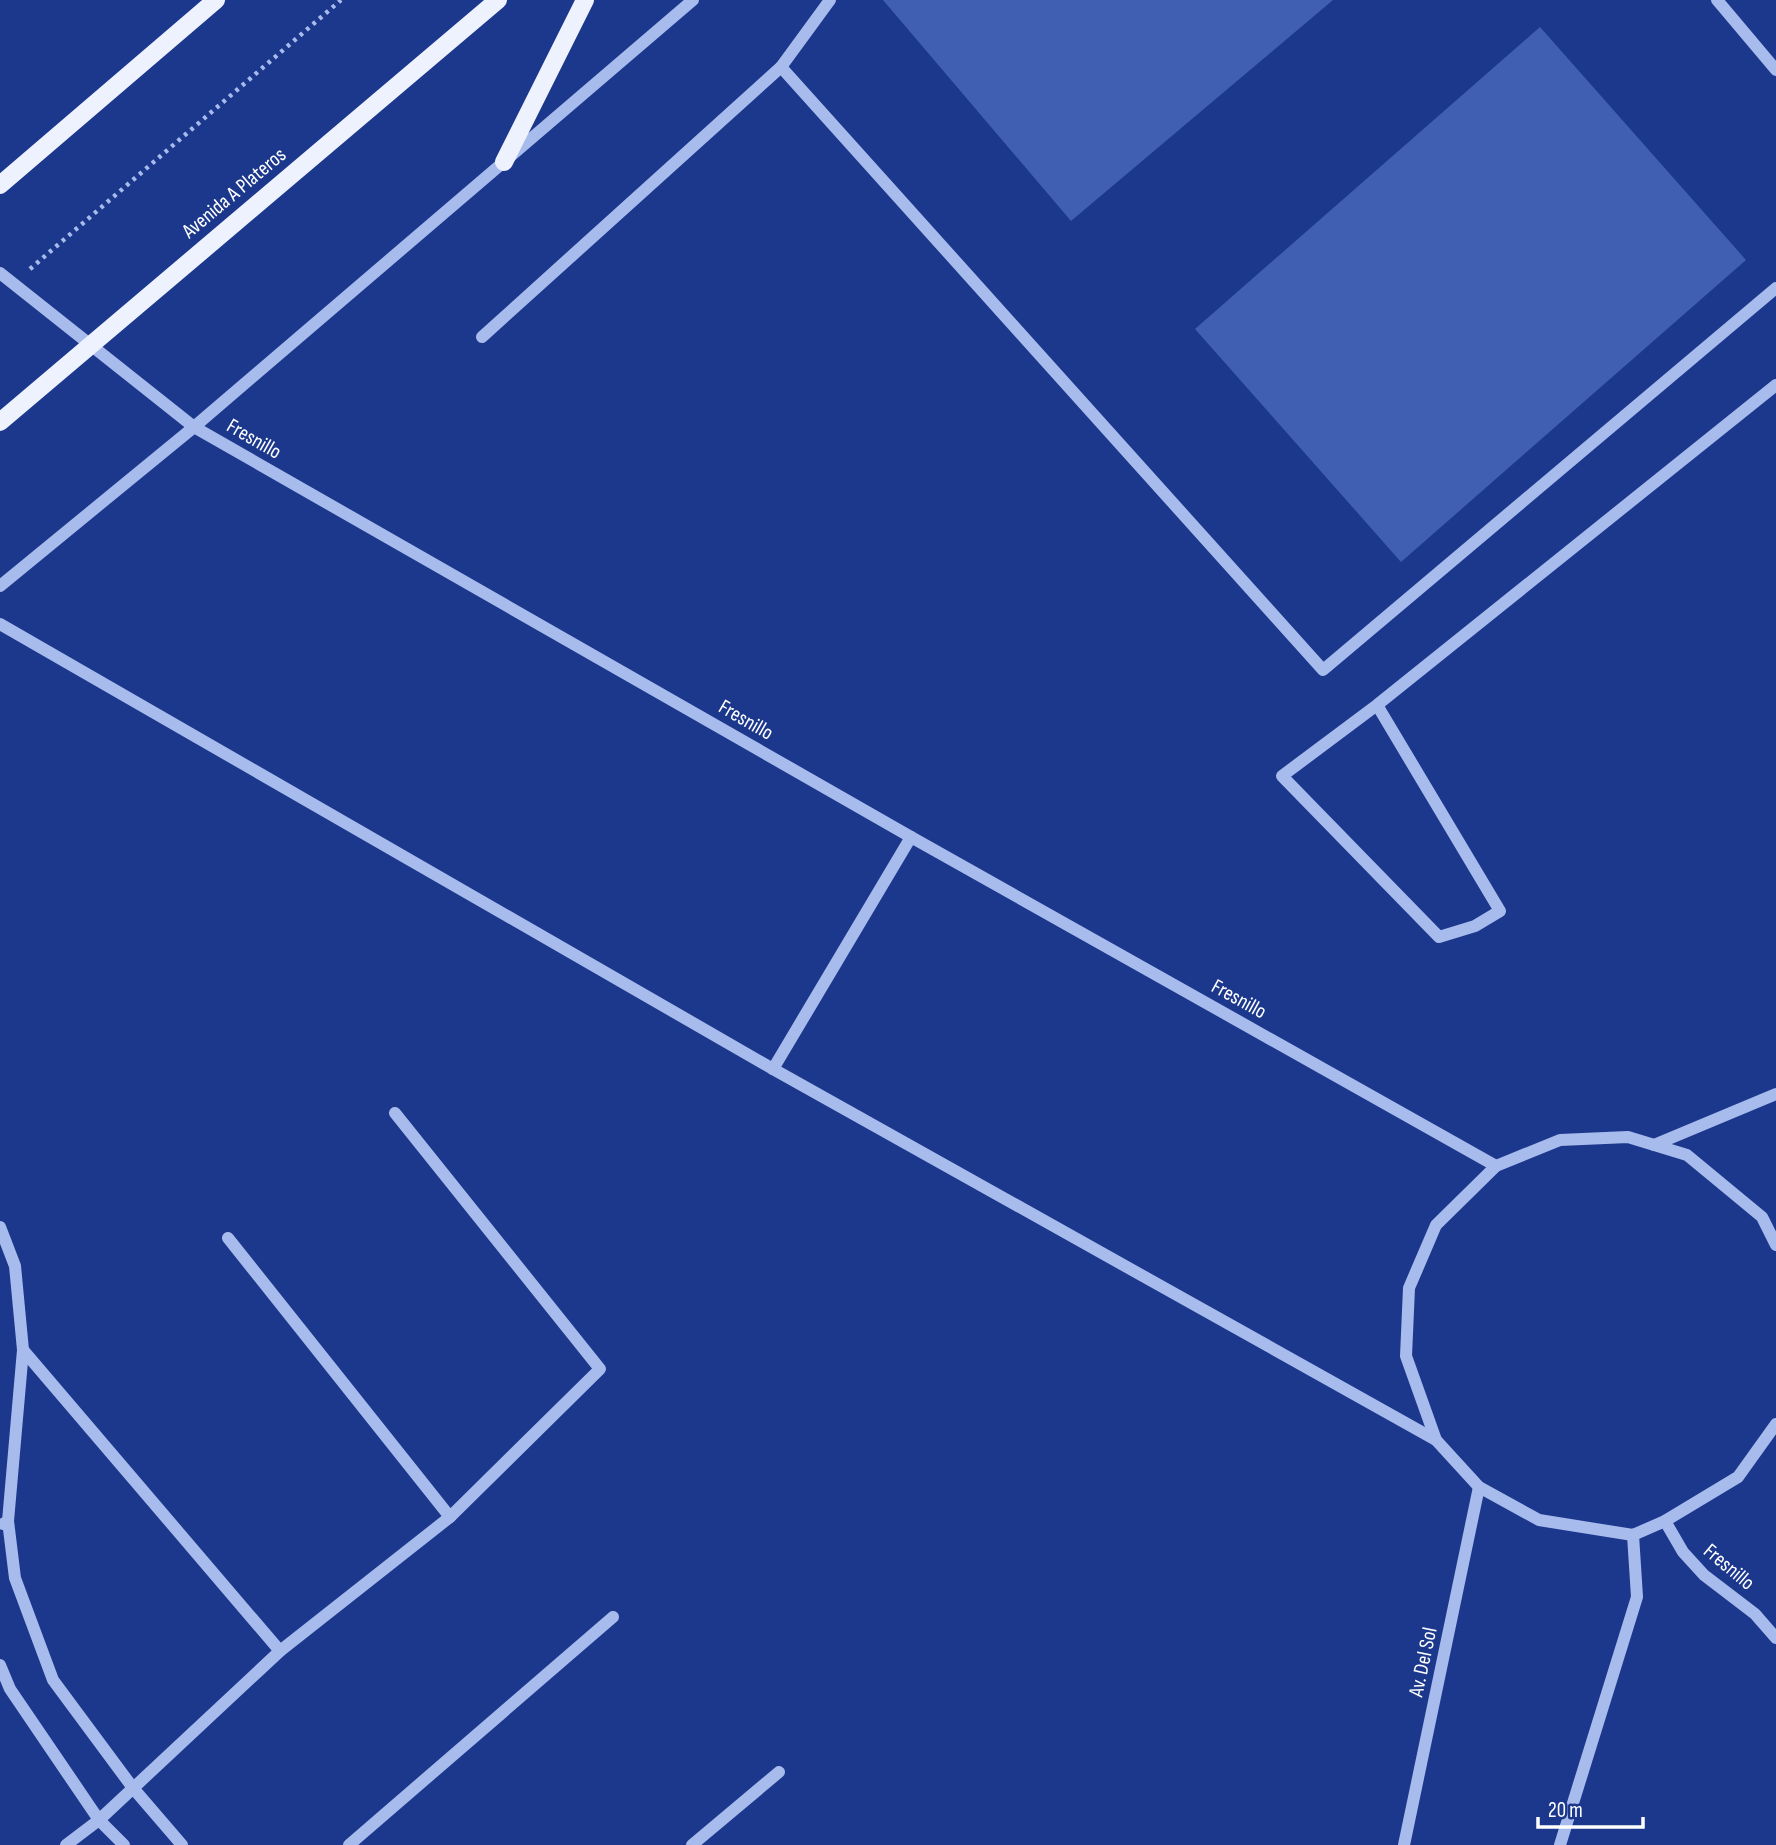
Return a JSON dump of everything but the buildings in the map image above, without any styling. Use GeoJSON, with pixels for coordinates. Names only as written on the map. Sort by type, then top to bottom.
{"type":"FeatureCollection","features":[{"type":"Feature","properties":{"kind":"main road"},"geometry":{"type":"LineString","coordinates":[[0,185],[216,0]]}},
{"type":"Feature","properties":{"kind":"main road","name":"Avenida A Plateros"},"geometry":{"type":"LineString","coordinates":[[0,422],[498,0]]}},
{"type":"Feature","properties":{"kind":"main road"},"geometry":{"type":"LineString","coordinates":[[504,162],[585,0]]}},
{"type":"Feature","properties":{"kind":"street"},"geometry":{"type":"LineString","coordinates":[[0,586],[194,427],[693,0]]}},
{"type":"Feature","properties":{"kind":"street"},"geometry":{"type":"LineString","coordinates":[[482,337],[781,68],[830,0]]}},
{"type":"Feature","properties":{"kind":"street"},"geometry":{"type":"LineString","coordinates":[[1717,0],[1776,70]]}},
{"type":"Feature","properties":{"kind":"street"},"geometry":{"type":"LineString","coordinates":[[781,68],[1323,670],[1776,288]]}},
{"type":"Feature","properties":{"kind":"street","name":"Fresnillo"},"geometry":{"type":"LineString","coordinates":[[0,274],[194,427],[911,837],[1496,1166]]}},
{"type":"Feature","properties":{"kind":"street"},"geometry":{"type":"LineString","coordinates":[[1377,705],[1500,911],[1475,926],[1439,937],[1282,776],[1377,705],[1776,385]]}},
{"type":"Feature","properties":{"kind":"street"},"geometry":{"type":"LineString","coordinates":[[0,624],[772,1069],[1436,1440],[1479,1487],[1539,1520],[1633,1535],[1665,1521],[1738,1478],[1776,1424]]}},
{"type":"Feature","properties":{"kind":"street"},"geometry":{"type":"LineString","coordinates":[[772,1069],[911,837]]}},
{"type":"Feature","properties":{"kind":"street"},"geometry":{"type":"LineString","coordinates":[[1654,1145],[1776,1094]]}},
{"type":"Feature","properties":{"kind":"street"},"geometry":{"type":"LineString","coordinates":[[66,1845],[99,1820],[280,1651],[450,1517],[600,1369],[395,1112]]}},
{"type":"Feature","properties":{"kind":"street"},"geometry":{"type":"LineString","coordinates":[[1436,1440],[1406,1356],[1409,1288],[1436,1225],[1496,1166],[1560,1140],[1628,1137],[1687,1155],[1762,1217],[1776,1245]]}},
{"type":"Feature","properties":{"kind":"street"},"geometry":{"type":"LineString","coordinates":[[0,1227],[15,1266],[23,1350],[6,1479],[4,1524],[15,1578],[53,1680],[133,1788],[182,1845]]}},
{"type":"Feature","properties":{"kind":"street"},"geometry":{"type":"LineString","coordinates":[[228,1238],[450,1517]]}},
{"type":"Feature","properties":{"kind":"street"},"geometry":{"type":"LineString","coordinates":[[23,1350],[280,1651]]}},
{"type":"Feature","properties":{"kind":"street","name":"Av. Del Sol"},"geometry":{"type":"LineString","coordinates":[[1404,1845],[1479,1487]]}},
{"type":"Feature","properties":{"kind":"street","name":"Fresnillo"},"geometry":{"type":"LineString","coordinates":[[1665,1521],[1683,1552],[1697,1567],[1755,1614],[1776,1638]]}},
{"type":"Feature","properties":{"kind":"street"},"geometry":{"type":"LineString","coordinates":[[1560,1845],[1637,1597],[1633,1535]]}},
{"type":"Feature","properties":{"kind":"street"},"geometry":{"type":"LineString","coordinates":[[349,1845],[614,1617]]}},
{"type":"Feature","properties":{"kind":"street"},"geometry":{"type":"LineString","coordinates":[[0,1665],[10,1689],[99,1820],[124,1845]]}},
{"type":"Feature","properties":{"kind":"street"},"geometry":{"type":"LineString","coordinates":[[692,1845],[779,1772]]}},
{"type":"Feature","properties":{"kind":"path"},"geometry":{"type":"LineString","coordinates":[[13,284],[341,0]]}}]}
